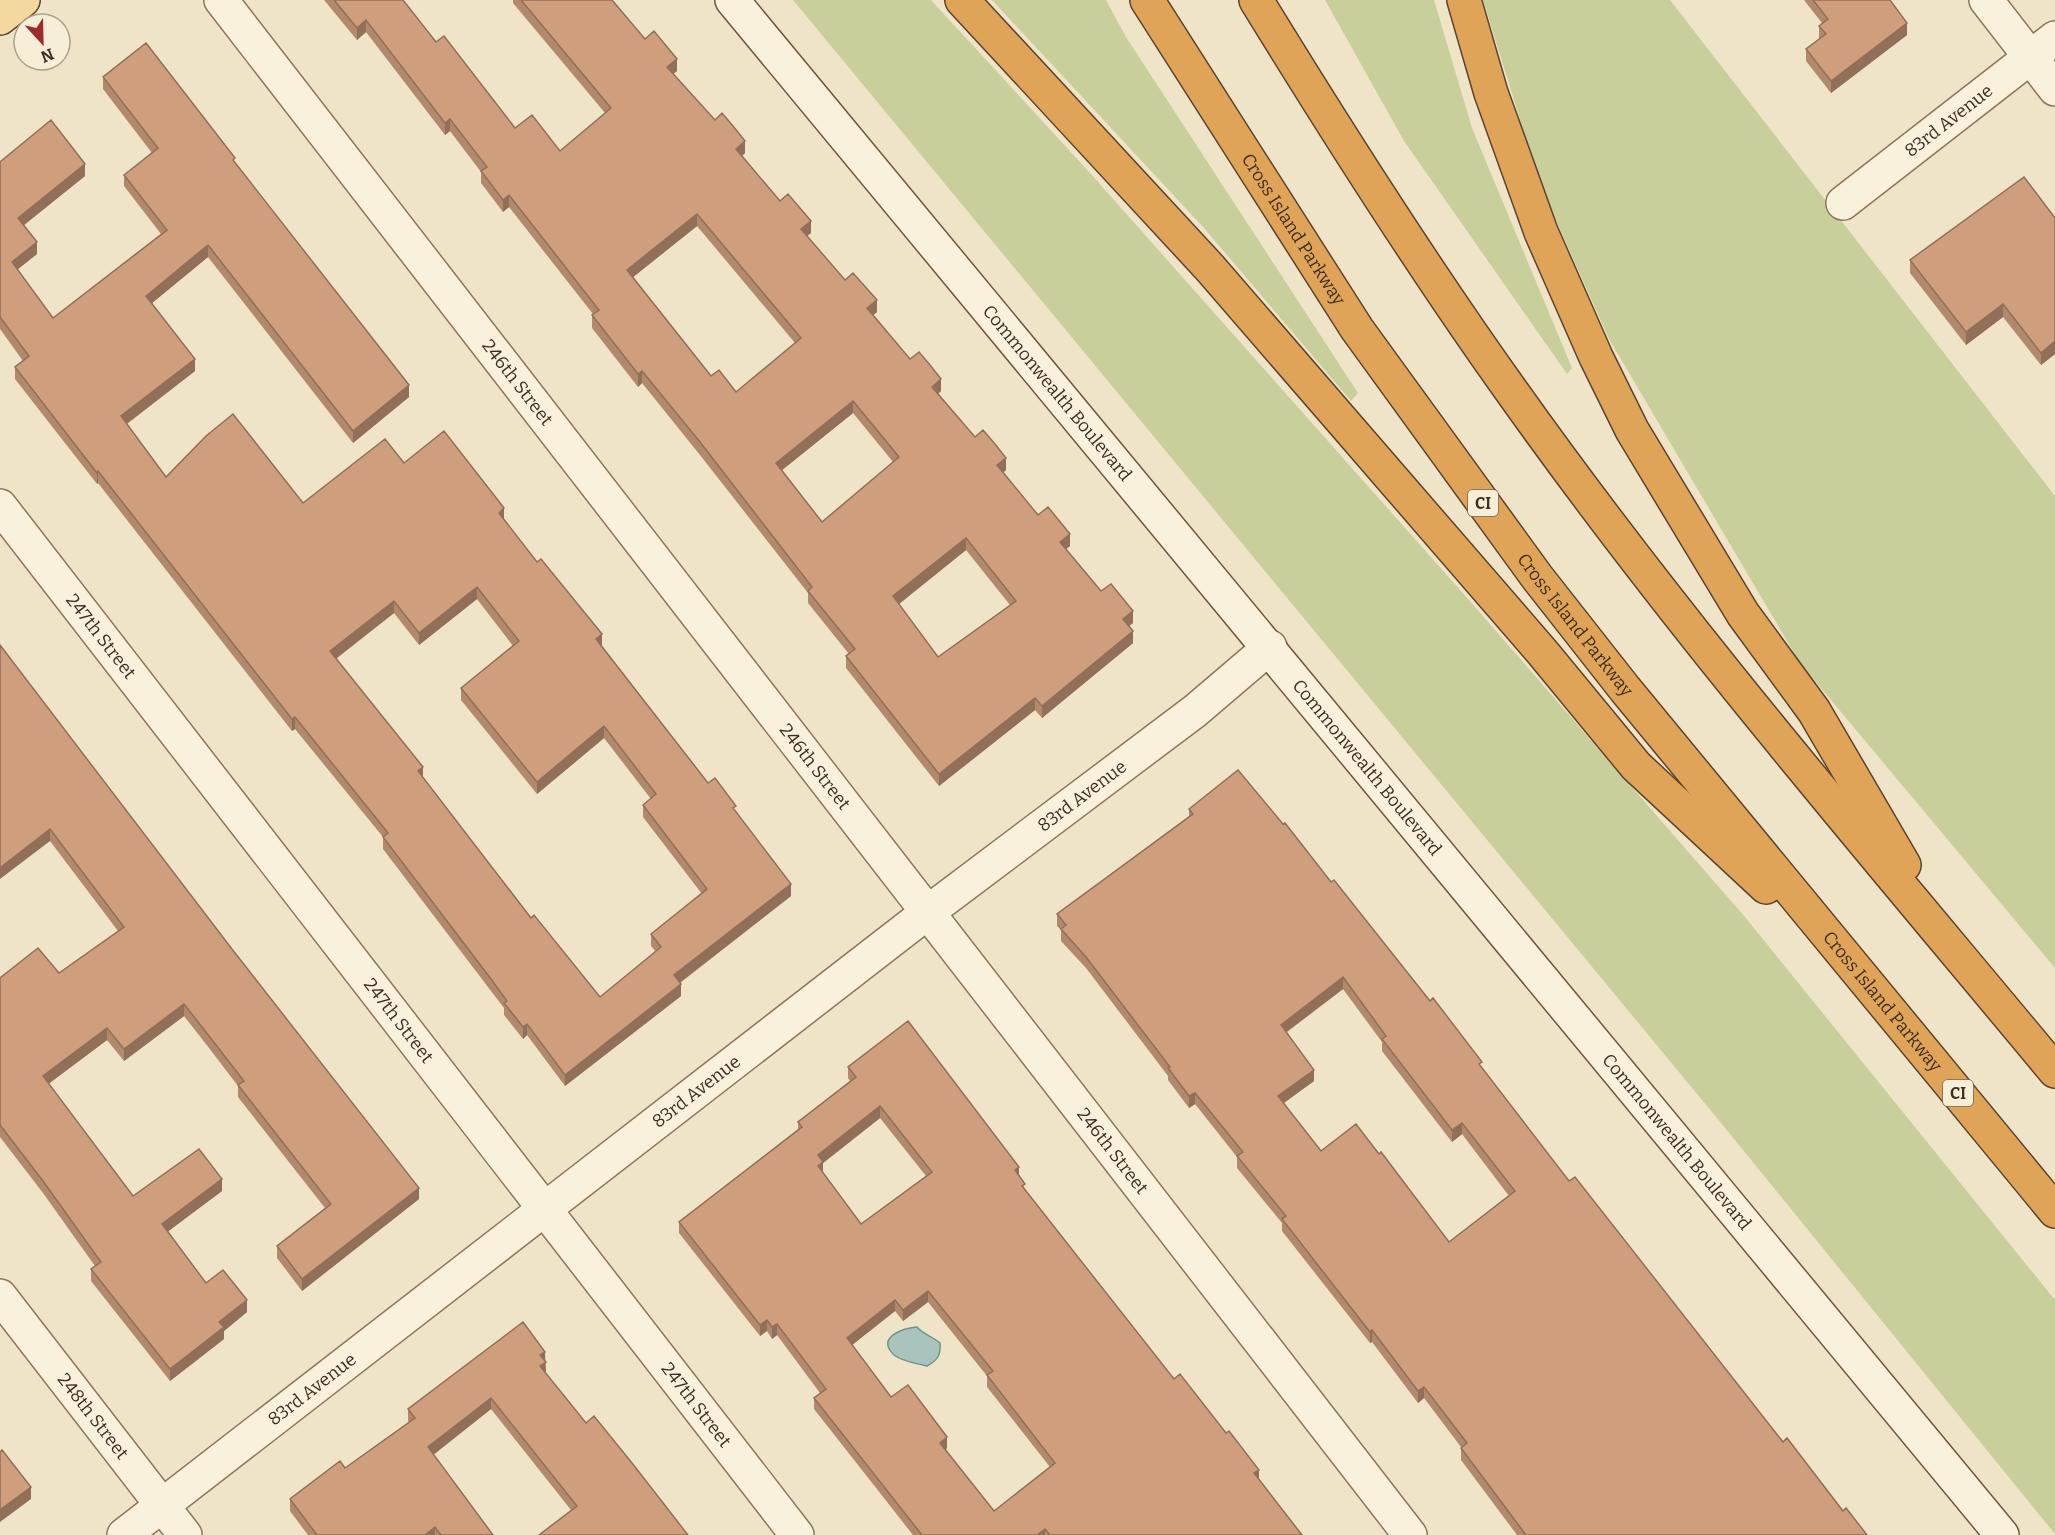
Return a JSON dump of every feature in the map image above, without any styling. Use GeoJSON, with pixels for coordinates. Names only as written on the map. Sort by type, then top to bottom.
{"type":"FeatureCollection","features":[{"type":"Feature","properties":{"kind":"highway"},"geometry":{"type":"LineString","coordinates":[[962,0],[1210,268],[1543,653],[1636,766],[1861,975]]}},
{"type":"Feature","properties":{"kind":"highway","name":"Cross Island Parkway"},"geometry":{"type":"LineString","coordinates":[[1147,0],[1350,319],[1537,577],[1625,689],[2055,1211]]}},
{"type":"Feature","properties":{"kind":"highway"},"geometry":{"type":"LineString","coordinates":[[1256,0],[1378,192],[1522,406],[1728,677],[2055,1071]]}},
{"type":"Feature","properties":{"kind":"highway"},"geometry":{"type":"LineString","coordinates":[[1464,0],[1491,93],[1541,232],[1591,347],[1632,430],[1743,614],[1775,661],[1814,711],[1955,950]]}},
{"type":"Feature","properties":{"kind":"main road"},"geometry":{"type":"LineString","coordinates":[[0,18],[23,0]]}},
{"type":"Feature","properties":{"kind":"street","name":"246th Street"},"geometry":{"type":"LineString","coordinates":[[221,0],[1410,1535]]}},
{"type":"Feature","properties":{"kind":"street","name":"Commonwealth Boulevard"},"geometry":{"type":"LineString","coordinates":[[732,0],[1270,647],[2002,1535]]}},
{"type":"Feature","properties":{"kind":"street"},"geometry":{"type":"LineString","coordinates":[[1986,0],[2043,48],[2055,89]]}},
{"type":"Feature","properties":{"kind":"street","name":"83rd Avenue"},"geometry":{"type":"LineString","coordinates":[[1843,203],[2043,48]]}},
{"type":"Feature","properties":{"kind":"street","name":"247th Street"},"geometry":{"type":"LineString","coordinates":[[0,506],[797,1535]]}},
{"type":"Feature","properties":{"kind":"street","name":"83rd Avenue"},"geometry":{"type":"LineString","coordinates":[[124,1535],[928,912],[1195,711],[1270,647]]}},
{"type":"Feature","properties":{"kind":"street","name":"248th Street"},"geometry":{"type":"LineString","coordinates":[[0,1296],[185,1535]]}},
{"type":"Feature","properties":{"kind":"green space"},"geometry":{"type":"Polygon","coordinates":[[[793,0],[931,0],[1091,174],[1469,600],[1745,917],[2055,1300],[2055,1534],[1726,1129],[793,0]]]}},
{"type":"Feature","properties":{"kind":"green space"},"geometry":{"type":"Polygon","coordinates":[[[992,0],[1106,0],[1126,37],[1358,393],[1351,401],[1204,228],[992,0]]]}},
{"type":"Feature","properties":{"kind":"green space"},"geometry":{"type":"Polygon","coordinates":[[[1325,0],[1434,0],[1472,128],[1572,368],[1567,374],[1404,141],[1325,0]]]}},
{"type":"Feature","properties":{"kind":"green space"},"geometry":{"type":"Polygon","coordinates":[[[1483,0],[1670,0],[2055,496],[2055,968],[1800,663],[1609,339],[1541,187],[1483,0]]]}},
{"type":"Feature","properties":{"kind":"water"},"geometry":{"type":"Polygon","coordinates":[[[917,1327],[940,1343],[938,1357],[927,1366],[901,1359],[889,1349],[890,1338],[905,1329],[917,1327]]]}},
{"type":"Feature","properties":{"kind":"building"},"geometry":{"type":"Polygon","coordinates":[[[334,0],[403,0],[436,42],[444,36],[515,128],[532,115],[560,151],[611,108],[521,0],[612,0],[645,39],[654,31],[677,59],[667,67],[715,120],[722,113],[745,141],[736,149],[780,201],[788,194],[811,221],[801,229],[845,280],[853,273],[877,300],[867,308],[910,359],[919,352],[930,365],[941,379],[932,387],[975,437],[983,430],[995,444],[1006,458],[997,465],[1038,515],[1048,507],[1070,534],[1060,542],[1101,591],[1111,584],[1133,611],[1123,619],[1133,631],[1042,706],[1035,698],[939,774],[846,656],[855,649],[808,591],[812,587],[700,442],[642,371],[638,374],[592,315],[599,310],[509,195],[503,200],[481,171],[487,167],[450,119],[445,123],[366,20],[357,28],[334,0]],[[697,214],[627,270],[711,376],[719,370],[736,392],[801,338],[697,214]],[[853,401],[776,463],[822,522],[899,457],[853,401]],[[966,538],[893,596],[938,657],[1016,601],[966,538]]]}},
{"type":"Feature","properties":{"kind":"building"},"geometry":{"type":"Polygon","coordinates":[[[1813,0],[1890,0],[1907,23],[1831,81],[1806,49],[1826,34],[1819,26],[1828,19],[1813,0]]]}},
{"type":"Feature","properties":{"kind":"building"},"geometry":{"type":"Polygon","coordinates":[[[146,43],[235,158],[233,160],[409,385],[353,431],[208,245],[146,296],[195,359],[121,416],[166,477],[206,436],[233,414],[303,503],[385,439],[404,463],[444,431],[504,508],[499,513],[537,562],[541,559],[602,634],[596,639],[708,783],[715,778],[736,806],[733,808],[791,884],[674,975],[681,984],[565,1075],[527,1024],[523,1027],[504,1003],[507,1001],[491,979],[383,837],[388,833],[295,717],[292,719],[15,367],[29,356],[0,317],[0,162],[51,120],[85,164],[18,218],[37,242],[12,262],[53,318],[167,230],[124,175],[158,148],[103,77],[146,43]],[[477,587],[419,633],[394,601],[330,651],[423,767],[418,771],[531,918],[534,915],[600,997],[661,947],[651,934],[707,889],[643,805],[656,794],[604,726],[537,782],[461,688],[519,641],[477,587]]]}},
{"type":"Feature","properties":{"kind":"building"},"geometry":{"type":"Polygon","coordinates":[[[2024,177],[2055,218],[2055,341],[2041,353],[2003,304],[1966,332],[1910,260],[2024,177]]]}},
{"type":"Feature","properties":{"kind":"building"},"geometry":{"type":"Polygon","coordinates":[[[0,645],[235,953],[419,1188],[302,1279],[277,1246],[331,1204],[238,1085],[244,1081],[184,1004],[124,1049],[107,1028],[43,1076],[133,1196],[199,1149],[222,1179],[162,1224],[206,1283],[223,1270],[247,1300],[219,1322],[224,1327],[170,1369],[91,1269],[101,1262],[0,1125],[0,978],[38,948],[59,973],[124,927],[50,829],[0,868],[0,645]]]}},
{"type":"Feature","properties":{"kind":"building"},"geometry":{"type":"Polygon","coordinates":[[[1238,770],[1283,824],[1285,823],[1331,882],[1334,880],[1430,1001],[1433,998],[1482,1062],[1479,1064],[1569,1181],[1575,1177],[1783,1442],[1787,1438],[1843,1511],[1846,1508],[1867,1535],[1526,1535],[1461,1448],[1467,1443],[1424,1387],[1418,1391],[1372,1330],[1370,1332],[1282,1219],[1286,1216],[1237,1156],[1243,1152],[1195,1093],[1189,1096],[1168,1068],[1170,1067],[1086,957],[1061,929],[1066,925],[1057,914],[1193,814],[1189,809],[1238,770]],[[1343,977],[1281,1025],[1314,1070],[1278,1096],[1321,1151],[1356,1124],[1379,1154],[1381,1152],[1449,1242],[1515,1191],[1462,1123],[1452,1130],[1382,1039],[1386,1036],[1343,977]]]}},
{"type":"Feature","properties":{"kind":"building"},"geometry":{"type":"Polygon","coordinates":[[[908,1021],[1019,1167],[1015,1170],[1025,1184],[1022,1186],[1174,1379],[1180,1374],[1226,1433],[1229,1431],[1259,1470],[1254,1473],[1302,1535],[1050,1535],[1045,1529],[1037,1535],[922,1535],[814,1398],[826,1389],[777,1324],[772,1327],[767,1320],[760,1325],[679,1222],[802,1127],[798,1122],[856,1077],[848,1067],[908,1021]],[[880,1106],[818,1155],[823,1162],[818,1166],[861,1224],[932,1172],[880,1106]],[[928,1291],[903,1310],[895,1300],[847,1338],[891,1397],[908,1385],[947,1437],[940,1443],[994,1511],[1055,1463],[987,1375],[993,1371],[928,1291]]]}},
{"type":"Feature","properties":{"kind":"building"},"geometry":{"type":"Polygon","coordinates":[[[523,1322],[545,1352],[540,1355],[546,1362],[540,1366],[586,1423],[594,1416],[688,1535],[539,1535],[577,1506],[491,1398],[428,1447],[493,1535],[441,1535],[435,1527],[425,1535],[317,1535],[290,1499],[340,1461],[345,1468],[415,1418],[408,1409],[523,1322]]]}},
{"type":"Feature","properties":{"kind":"building"},"geometry":{"type":"Polygon","coordinates":[[[2,1450],[31,1487],[0,1510],[0,1452],[2,1450]]]}}]}
